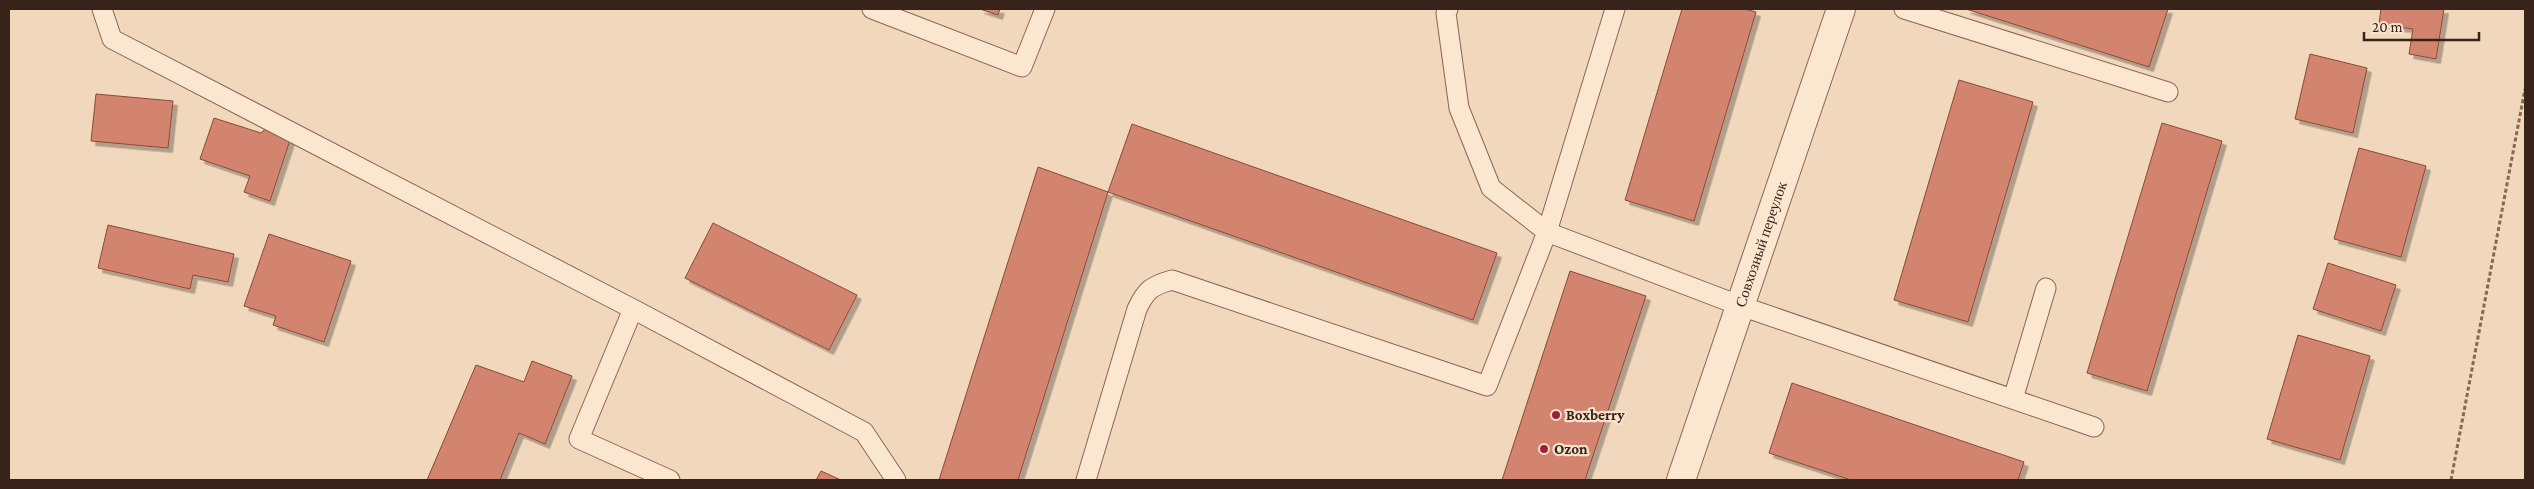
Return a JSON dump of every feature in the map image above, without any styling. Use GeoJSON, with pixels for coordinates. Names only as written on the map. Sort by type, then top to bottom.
{"type":"FeatureCollection","features":[{"type":"Feature","properties":{"kind":"street","name":"Совхозный переулок"},"geometry":{"type":"LineString","coordinates":[[1680,480],[1841,9]]}},
{"type":"Feature","properties":{"kind":"lane"},"geometry":{"type":"LineString","coordinates":[[102,9],[112,39],[634,309],[864,432],[896,480]]}},
{"type":"Feature","properties":{"kind":"lane"},"geometry":{"type":"LineString","coordinates":[[872,9],[1022,67],[1045,9]]}},
{"type":"Feature","properties":{"kind":"lane"},"geometry":{"type":"LineString","coordinates":[[1448,9],[1446,13],[1459,108],[1491,188],[1547,232],[1741,306],[2094,427]]}},
{"type":"Feature","properties":{"kind":"lane"},"geometry":{"type":"LineString","coordinates":[[1086,480],[1137,309],[1143,295],[1155,285],[1172,280],[1487,386],[1547,232],[1615,9]]}},
{"type":"Feature","properties":{"kind":"lane"},"geometry":{"type":"LineString","coordinates":[[1904,9],[2168,92]]}},
{"type":"Feature","properties":{"kind":"lane"},"geometry":{"type":"LineString","coordinates":[[2013,399],[2046,288]]}},
{"type":"Feature","properties":{"kind":"lane"},"geometry":{"type":"LineString","coordinates":[[634,309],[579,439],[670,480]]}},
{"type":"Feature","properties":{"kind":"path"},"geometry":{"type":"LineString","coordinates":[[2451,480],[2525,89]]}},
{"type":"Feature","properties":{"kind":"building"},"geometry":{"type":"Polygon","coordinates":[[[980,9],[1000,9],[998,15],[980,9]]]}},
{"type":"Feature","properties":{"kind":"building"},"geometry":{"type":"Polygon","coordinates":[[[1682,9],[1745,9],[1756,12],[1694,221],[1625,200],[1682,9]]]}},
{"type":"Feature","properties":{"kind":"building"},"geometry":{"type":"Polygon","coordinates":[[[1966,9],[2168,9],[2149,67],[1966,9]]]}},
{"type":"Feature","properties":{"kind":"building"},"geometry":{"type":"Polygon","coordinates":[[[2381,9],[2444,9],[2436,59],[2409,54],[2413,29],[2379,24],[2381,9]]]}},
{"type":"Feature","properties":{"kind":"building"},"geometry":{"type":"Polygon","coordinates":[[[2310,54],[2367,68],[2353,133],[2295,119],[2310,54]]]}},
{"type":"Feature","properties":{"kind":"building"},"geometry":{"type":"Polygon","coordinates":[[[1959,80],[2033,102],[1968,322],[1894,300],[1959,80]]]}},
{"type":"Feature","properties":{"kind":"building"},"geometry":{"type":"Polygon","coordinates":[[[96,94],[173,101],[168,148],[91,141],[96,94]]]}},
{"type":"Feature","properties":{"kind":"building"},"geometry":{"type":"Polygon","coordinates":[[[214,118],[261,133],[265,129],[291,137],[270,201],[244,192],[250,176],[200,159],[214,118]]]}},
{"type":"Feature","properties":{"kind":"building"},"geometry":{"type":"Polygon","coordinates":[[[2162,123],[2222,141],[2147,391],[2087,373],[2162,123]]]}},
{"type":"Feature","properties":{"kind":"building"},"geometry":{"type":"Polygon","coordinates":[[[1132,124],[1497,253],[1473,320],[1108,192],[1132,124]]]}},
{"type":"Feature","properties":{"kind":"building"},"geometry":{"type":"Polygon","coordinates":[[[2359,148],[2426,166],[2401,257],[2334,239],[2359,148]]]}},
{"type":"Feature","properties":{"kind":"building"},"geometry":{"type":"Polygon","coordinates":[[[1038,167],[1108,192],[1018,480],[939,480],[1038,167]]]}},
{"type":"Feature","properties":{"kind":"building"},"geometry":{"type":"Polygon","coordinates":[[[713,223],[857,295],[829,350],[685,278],[713,223]]]}},
{"type":"Feature","properties":{"kind":"building"},"geometry":{"type":"Polygon","coordinates":[[[108,225],[234,254],[228,282],[193,275],[190,289],[98,268],[108,225]]]}},
{"type":"Feature","properties":{"kind":"building"},"geometry":{"type":"Polygon","coordinates":[[[269,234],[351,261],[324,342],[273,325],[276,316],[244,306],[269,234]]]}},
{"type":"Feature","properties":{"kind":"building"},"geometry":{"type":"Polygon","coordinates":[[[2328,263],[2396,285],[2381,331],[2313,309],[2328,263]]]}},
{"type":"Feature","properties":{"kind":"building"},"geometry":{"type":"Polygon","coordinates":[[[1570,271],[1646,296],[1585,480],[1502,480],[1570,271]]]}},
{"type":"Feature","properties":{"kind":"building"},"geometry":{"type":"Polygon","coordinates":[[[2298,335],[2370,356],[2340,460],[2267,439],[2298,335]]]}},
{"type":"Feature","properties":{"kind":"building"},"geometry":{"type":"Polygon","coordinates":[[[532,361],[572,376],[545,444],[519,433],[500,480],[427,480],[476,365],[524,382],[532,361]]]}},
{"type":"Feature","properties":{"kind":"building"},"geometry":{"type":"Polygon","coordinates":[[[1792,383],[2024,462],[2018,480],[1851,480],[1769,453],[1792,383]]]}},
{"type":"Feature","properties":{"kind":"building"},"geometry":{"type":"Polygon","coordinates":[[[821,471],[841,480],[816,480],[821,471]]]}},
{"type":"Feature","properties":{"kind":"place","name":"Boxberry"},"geometry":{"type":"Point","coordinates":[1556,415]}},
{"type":"Feature","properties":{"kind":"place","name":"Ozon"},"geometry":{"type":"Point","coordinates":[1544,449]}}]}
